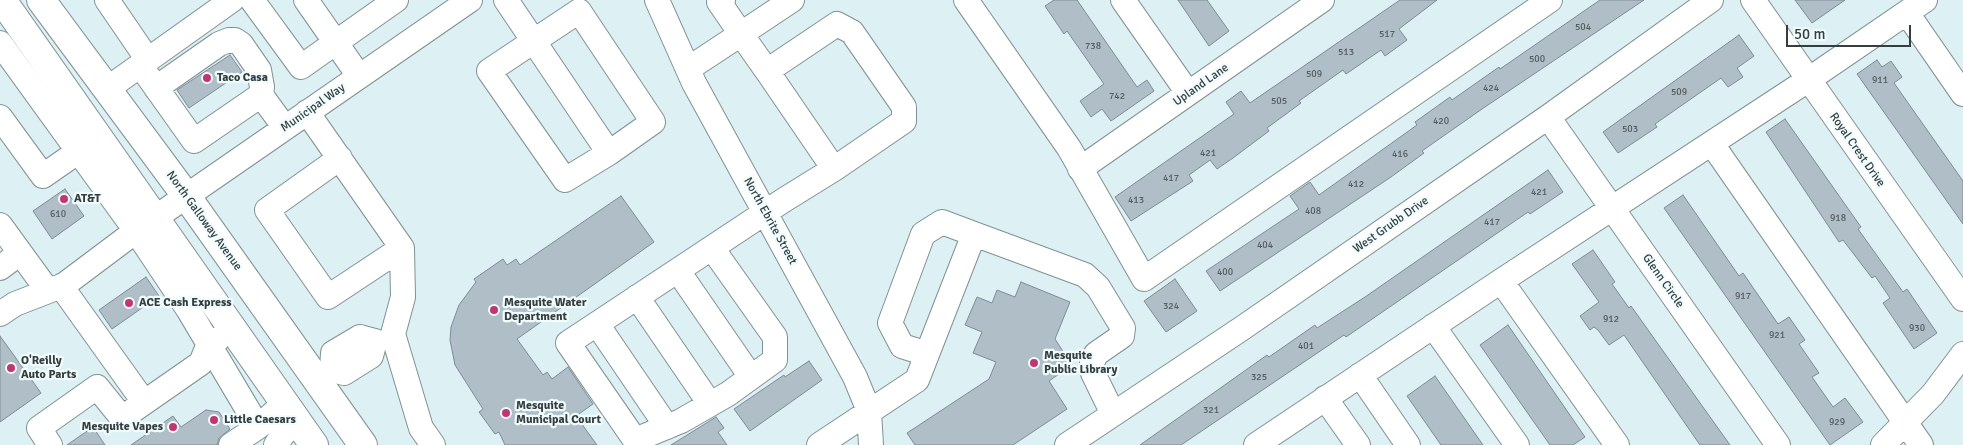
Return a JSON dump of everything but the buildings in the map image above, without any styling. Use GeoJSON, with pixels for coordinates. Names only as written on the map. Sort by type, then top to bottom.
{"type":"FeatureCollection","features":[{"type":"Feature","properties":{"kind":"main road"},"geometry":{"type":"LineString","coordinates":[[2,0],[99,137],[146,225],[199,302],[232,327],[314,445]]}},
{"type":"Feature","properties":{"kind":"main road","name":"North Galloway Avenue"},"geometry":{"type":"LineString","coordinates":[[41,0],[187,197],[325,375],[363,445]]}},
{"type":"Feature","properties":{"kind":"main road"},"geometry":{"type":"LineString","coordinates":[[292,412],[325,375]]}},
{"type":"Feature","properties":{"kind":"street"},"geometry":{"type":"LineString","coordinates":[[107,0],[144,62],[156,88],[194,141],[261,95]]}},
{"type":"Feature","properties":{"kind":"street"},"geometry":{"type":"LineString","coordinates":[[107,89],[232,0]]}},
{"type":"Feature","properties":{"kind":"street"},"geometry":{"type":"LineString","coordinates":[[252,0],[301,67],[396,0]]}},
{"type":"Feature","properties":{"kind":"street"},"geometry":{"type":"LineString","coordinates":[[306,0],[359,76]]}},
{"type":"Feature","properties":{"kind":"street","name":"Municipal Way"},"geometry":{"type":"LineString","coordinates":[[0,314],[15,304],[54,289],[470,0]]}},
{"type":"Feature","properties":{"kind":"street"},"geometry":{"type":"LineString","coordinates":[[506,0],[609,153]]}},
{"type":"Feature","properties":{"kind":"street","name":"North Ebrite Street"},"geometry":{"type":"LineString","coordinates":[[657,0],[688,69],[855,377],[868,411],[870,445]]}},
{"type":"Feature","properties":{"kind":"street"},"geometry":{"type":"LineString","coordinates":[[723,0],[719,2],[834,168]]}},
{"type":"Feature","properties":{"kind":"street"},"geometry":{"type":"LineString","coordinates":[[688,69],[792,0]]}},
{"type":"Feature","properties":{"kind":"street"},"geometry":{"type":"LineString","coordinates":[[966,0],[1069,148],[1144,279],[1550,0]]}},
{"type":"Feature","properties":{"kind":"street"},"geometry":{"type":"LineString","coordinates":[[1123,0],[1188,93]]}},
{"type":"Feature","properties":{"kind":"street","name":"Upland Lane"},"geometry":{"type":"LineString","coordinates":[[1080,169],[1188,93],[1296,7],[1322,0]]}},
{"type":"Feature","properties":{"kind":"street","name":"West Grubb Drive"},"geometry":{"type":"LineString","coordinates":[[1066,445],[1241,329],[1548,117],[1711,0]]}},
{"type":"Feature","properties":{"kind":"street","name":"Royal Crest Drive"},"geometry":{"type":"LineString","coordinates":[[1753,0],[1963,299]]}},
{"type":"Feature","properties":{"kind":"street"},"geometry":{"type":"LineString","coordinates":[[1256,445],[1502,280],[1712,144],[1916,6],[1963,94]]}},
{"type":"Feature","properties":{"kind":"street"},"geometry":{"type":"LineString","coordinates":[[579,11],[653,122],[609,153],[565,180],[489,71],[534,39],[579,11]]}},
{"type":"Feature","properties":{"kind":"street"},"geometry":{"type":"LineString","coordinates":[[712,248],[775,337],[775,360],[710,404],[667,427],[635,440],[568,343],[904,121],[904,107],[852,32],[837,24],[767,71]]}},
{"type":"Feature","properties":{"kind":"street"},"geometry":{"type":"LineString","coordinates":[[156,88],[219,44],[229,40],[241,44],[259,70],[262,87],[261,95],[285,128]]}},
{"type":"Feature","properties":{"kind":"street"},"geometry":{"type":"LineString","coordinates":[[3,54],[77,152],[146,225]]}},
{"type":"Feature","properties":{"kind":"street"},"geometry":{"type":"LineString","coordinates":[[308,112],[402,248],[403,298],[384,338],[371,356],[344,373],[325,375]]}},
{"type":"Feature","properties":{"kind":"street"},"geometry":{"type":"LineString","coordinates":[[0,116],[43,176],[99,137]]}},
{"type":"Feature","properties":{"kind":"street","name":"Glenn Circle"},"geometry":{"type":"LineString","coordinates":[[1548,117],[1778,445]]}},
{"type":"Feature","properties":{"kind":"street"},"geometry":{"type":"LineString","coordinates":[[1712,144],[1921,445]]}},
{"type":"Feature","properties":{"kind":"street"},"geometry":{"type":"LineString","coordinates":[[340,158],[267,210],[328,297],[402,248]]}},
{"type":"Feature","properties":{"kind":"street"},"geometry":{"type":"LineString","coordinates":[[927,354],[902,346],[890,322],[924,234],[942,222],[1085,275],[1098,288],[1123,328],[1122,336],[1096,354],[1092,363],[1093,373],[1113,414]]}},
{"type":"Feature","properties":{"kind":"street"},"geometry":{"type":"LineString","coordinates":[[0,225],[20,253],[54,289],[144,402]]}},
{"type":"Feature","properties":{"kind":"street"},"geometry":{"type":"LineString","coordinates":[[819,445],[917,380],[974,234]]}},
{"type":"Feature","properties":{"kind":"street"},"geometry":{"type":"LineString","coordinates":[[0,268],[20,253]]}},
{"type":"Feature","properties":{"kind":"street"},"geometry":{"type":"LineString","coordinates":[[678,271],[751,377]]}},
{"type":"Feature","properties":{"kind":"street"},"geometry":{"type":"LineString","coordinates":[[1502,280],[1617,445]]}},
{"type":"Feature","properties":{"kind":"street"},"geometry":{"type":"LineString","coordinates":[[637,297],[710,404]]}},
{"type":"Feature","properties":{"kind":"street"},"geometry":{"type":"LineString","coordinates":[[199,302],[208,346],[258,427]]}},
{"type":"Feature","properties":{"kind":"street"},"geometry":{"type":"LineString","coordinates":[[597,324],[667,427]]}},
{"type":"Feature","properties":{"kind":"street"},"geometry":{"type":"LineString","coordinates":[[1433,326],[1517,445]]}},
{"type":"Feature","properties":{"kind":"street"},"geometry":{"type":"LineString","coordinates":[[50,445],[38,428],[97,387],[122,418],[201,363],[208,346],[232,327]]}},
{"type":"Feature","properties":{"kind":"street"},"geometry":{"type":"LineString","coordinates":[[384,338],[421,428],[433,445]]}},
{"type":"Feature","properties":{"kind":"street"},"geometry":{"type":"LineString","coordinates":[[1883,445],[1933,394],[1963,354]]}},
{"type":"Feature","properties":{"kind":"street"},"geometry":{"type":"LineString","coordinates":[[1360,375],[1408,445]]}},
{"type":"Feature","properties":{"kind":"street"},"geometry":{"type":"LineString","coordinates":[[1325,398],[1358,445]]}},
{"type":"Feature","properties":{"kind":"street"},"geometry":{"type":"LineString","coordinates":[[231,445],[258,427],[292,412]]}},
{"type":"Feature","properties":{"kind":"street"},"geometry":{"type":"LineString","coordinates":[[276,445],[284,434],[292,412]]}},
{"type":"Feature","properties":{"kind":"place","name":"Taco Casa"},"geometry":{"type":"Point","coordinates":[207,78]}},
{"type":"Feature","properties":{"kind":"place","name":"AT&T"},"geometry":{"type":"Point","coordinates":[64,199]}},
{"type":"Feature","properties":{"kind":"place","name":"ACE Cash Express"},"geometry":{"type":"Point","coordinates":[129,303]}},
{"type":"Feature","properties":{"kind":"place","name":"Mesquite Water Department"},"geometry":{"type":"Point","coordinates":[494,310]}},
{"type":"Feature","properties":{"kind":"place","name":"Mesquite Public Library"},"geometry":{"type":"Point","coordinates":[1034,363]}},
{"type":"Feature","properties":{"kind":"place","name":"O'Reilly Auto Parts"},"geometry":{"type":"Point","coordinates":[11,368]}},
{"type":"Feature","properties":{"kind":"place","name":"Mesquite Municipal Court"},"geometry":{"type":"Point","coordinates":[506,413]}},
{"type":"Feature","properties":{"kind":"place","name":"Little Caesars"},"geometry":{"type":"Point","coordinates":[214,420]}},
{"type":"Feature","properties":{"kind":"place","name":"Mesquite Vapes"},"geometry":{"type":"Point","coordinates":[173,427]}}]}
